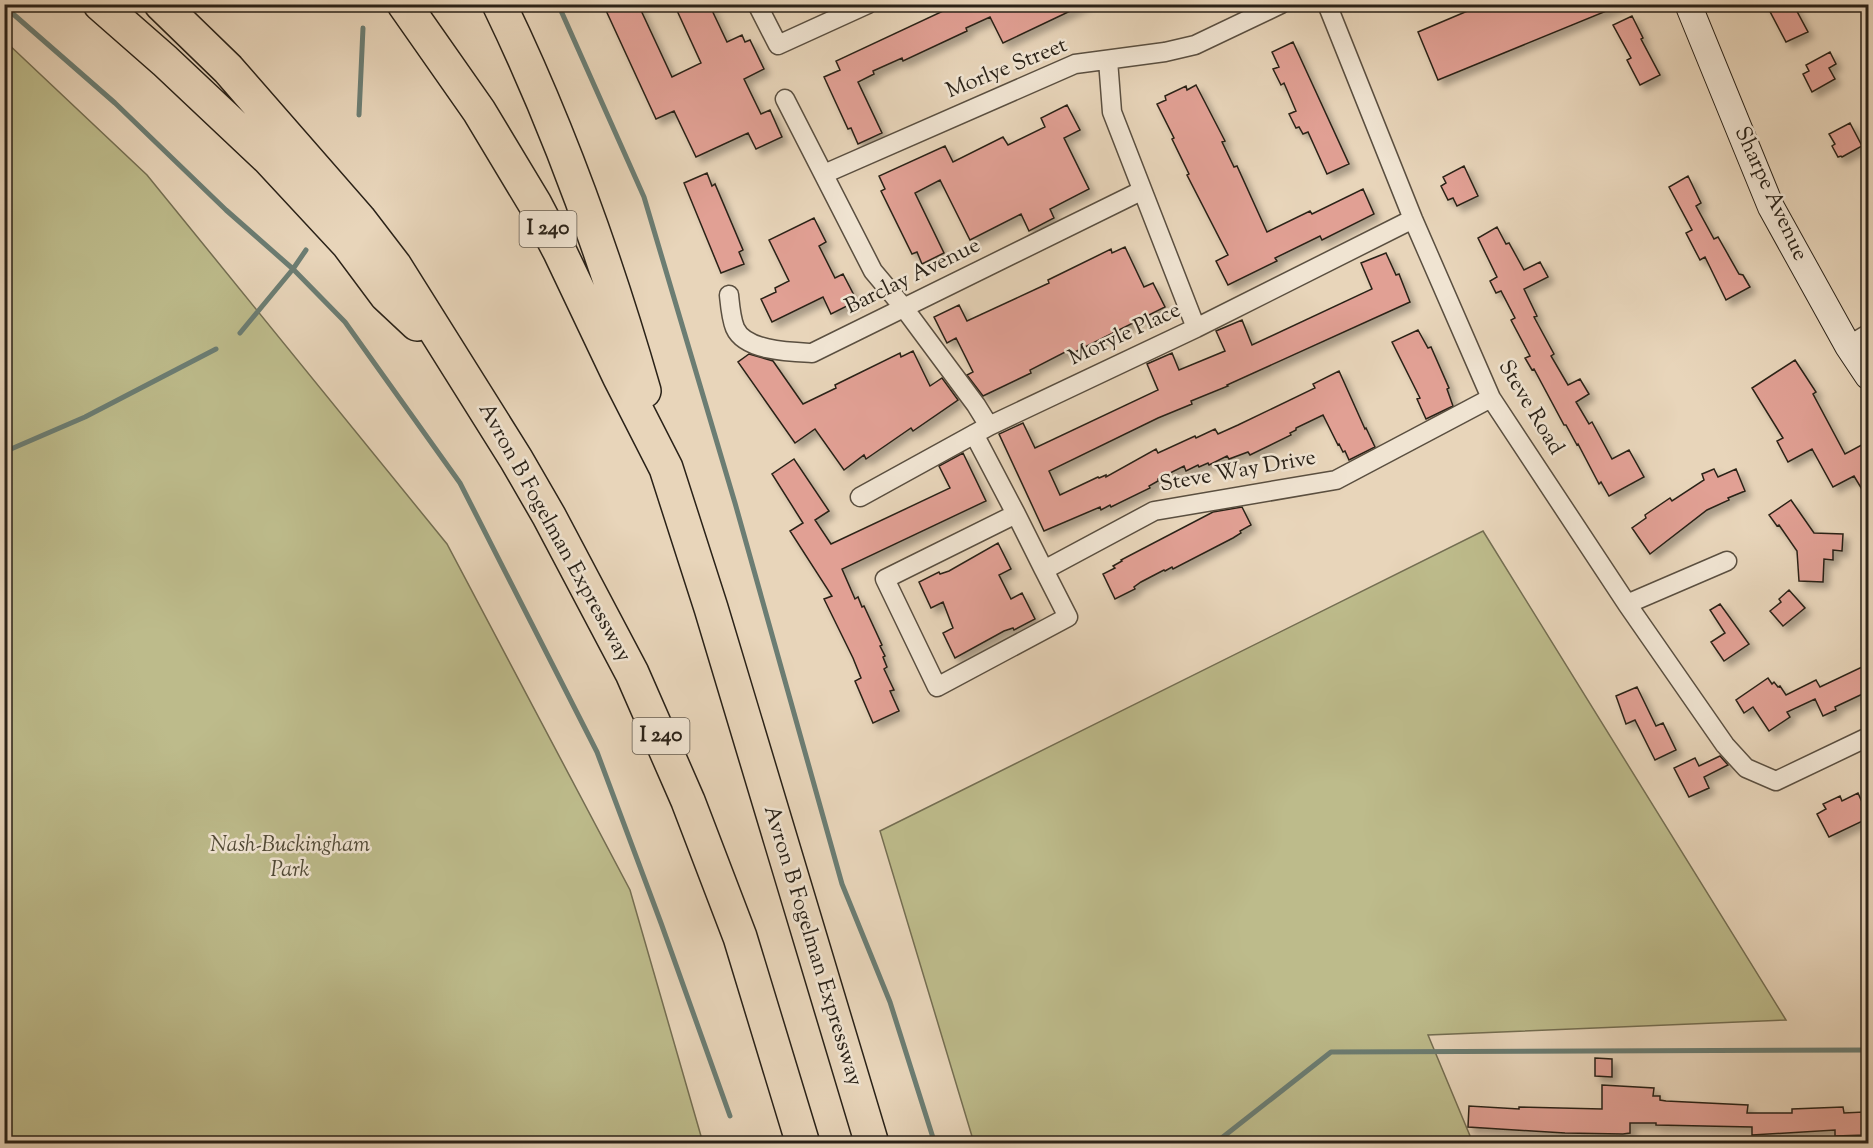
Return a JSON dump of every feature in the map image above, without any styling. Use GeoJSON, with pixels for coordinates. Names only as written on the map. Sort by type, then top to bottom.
{"type":"FeatureCollection","features":[{"type":"Feature","properties":{"kind":"highway"},"geometry":{"type":"LineString","coordinates":[[100,4],[165,61],[269,159],[348,244],[386,295],[452,359]]}},
{"type":"Feature","properties":{"kind":"highway","name":"Avron B Fogelman Expressway"},"geometry":{"type":"LineString","coordinates":[[162,4],[228,69],[359,219],[396,267],[549,516],[623,655],[657,728],[740,936],[803,1143]]}},
{"type":"Feature","properties":{"kind":"highway","name":"Avron B Fogelman Expressway"},"geometry":{"type":"LineString","coordinates":[[404,4],[479,111],[535,204],[666,468],[711,608],[872,1143]]}},
{"type":"Feature","properties":{"kind":"highway"},"geometry":{"type":"LineString","coordinates":[[499,4],[558,141],[619,303],[666,468]]}},
{"type":"Feature","properties":{"kind":"street"},"geometry":{"type":"LineString","coordinates":[[757,4],[777,45],[868,4]]}},
{"type":"Feature","properties":{"kind":"street","name":"Morlye Street"},"geometry":{"type":"LineString","coordinates":[[824,174],[1075,64],[1165,52],[1195,45],[1281,4]]}},
{"type":"Feature","properties":{"kind":"street","name":"Steve Road"},"geometry":{"type":"LineString","coordinates":[[1327,4],[1413,219],[1491,398],[1725,745],[1746,768],[1776,781],[1869,737]]}},
{"type":"Feature","properties":{"kind":"street","name":"Sharpe Avenue"},"geometry":{"type":"LineString","coordinates":[[1688,4],[1771,207],[1858,340],[1869,376]]}},
{"type":"Feature","properties":{"kind":"street"},"geometry":{"type":"LineString","coordinates":[[1108,60],[1112,112],[1196,328]]}},
{"type":"Feature","properties":{"kind":"street"},"geometry":{"type":"LineString","coordinates":[[785,99],[873,271],[904,308],[976,405],[981,430],[1016,514],[1068,616],[937,687],[885,579],[1016,514]]}},
{"type":"Feature","properties":{"kind":"street","name":"Barclay Avenue"},"geometry":{"type":"LineString","coordinates":[[729,295],[734,327],[741,337],[773,351],[812,353],[1141,191]]}},
{"type":"Feature","properties":{"kind":"street","name":"Moryle Place"},"geometry":{"type":"LineString","coordinates":[[860,497],[981,430],[1196,328],[1413,219]]}},
{"type":"Feature","properties":{"kind":"street","name":"Steve Way Drive"},"geometry":{"type":"LineString","coordinates":[[1044,570],[1154,511],[1336,480],[1491,398]]}},
{"type":"Feature","properties":{"kind":"street"},"geometry":{"type":"LineString","coordinates":[[1628,604],[1727,561]]}},
{"type":"Feature","properties":{"kind":"green space","name":"Nash-Buckingham Park"},"geometry":{"type":"Polygon","coordinates":[[[5,41],[147,175],[447,544],[630,890],[703,1143],[5,1143],[5,41]]]}},
{"type":"Feature","properties":{"kind":"green space"},"geometry":{"type":"Polygon","coordinates":[[[1483,531],[1786,1020],[1428,1035],[1473,1143],[974,1143],[880,831],[1483,531]]]}},
{"type":"Feature","properties":{"kind":"building"},"geometry":{"type":"Polygon","coordinates":[[[603,4],[638,4],[672,77],[701,63],[674,4],[709,4],[727,42],[742,35],[745,42],[750,40],[764,69],[744,79],[761,114],[770,110],[782,137],[756,149],[748,133],[696,157],[674,111],[656,119],[603,4]]]}},
{"type":"Feature","properties":{"kind":"building"},"geometry":{"type":"Polygon","coordinates":[[[958,4],[1085,4],[1003,43],[990,17],[966,28],[967,31],[903,61],[902,58],[873,71],[874,74],[858,82],[882,133],[858,144],[851,128],[848,129],[824,77],[840,70],[836,61],[958,4]]]}},
{"type":"Feature","properties":{"kind":"building"},"geometry":{"type":"Polygon","coordinates":[[[1484,4],[1621,5],[1438,80],[1418,32],[1484,4]]]}},
{"type":"Feature","properties":{"kind":"building"},"geometry":{"type":"Polygon","coordinates":[[[1766,4],[1793,4],[1808,32],[1786,42],[1766,4]]]}},
{"type":"Feature","properties":{"kind":"building"},"geometry":{"type":"Polygon","coordinates":[[[1632,16],[1660,75],[1640,85],[1627,60],[1631,58],[1613,25],[1632,16]]]}},
{"type":"Feature","properties":{"kind":"building"},"geometry":{"type":"Polygon","coordinates":[[[1293,42],[1349,164],[1327,174],[1308,132],[1303,134],[1299,127],[1296,128],[1289,114],[1296,111],[1284,83],[1281,85],[1273,69],[1279,67],[1272,52],[1293,42]]]}},
{"type":"Feature","properties":{"kind":"building"},"geometry":{"type":"Polygon","coordinates":[[[1830,52],[1836,64],[1829,68],[1835,79],[1812,92],[1803,74],[1809,71],[1806,65],[1830,52]]]}},
{"type":"Feature","properties":{"kind":"building"},"geometry":{"type":"Polygon","coordinates":[[[1196,85],[1267,232],[1310,211],[1312,214],[1363,189],[1374,214],[1322,240],[1320,236],[1275,258],[1277,261],[1228,285],[1216,261],[1228,255],[1187,175],[1189,174],[1172,139],[1174,138],[1157,104],[1166,100],[1165,96],[1186,86],[1187,90],[1196,85]]]}},
{"type":"Feature","properties":{"kind":"building"},"geometry":{"type":"Polygon","coordinates":[[[1067,105],[1080,130],[1064,138],[1089,189],[1050,209],[1054,218],[1029,231],[1021,214],[970,240],[940,180],[915,193],[944,253],[922,264],[917,252],[912,254],[881,191],[885,189],[879,176],[945,146],[953,162],[1003,137],[1008,145],[1045,127],[1041,118],[1067,105]]]}},
{"type":"Feature","properties":{"kind":"building"},"geometry":{"type":"Polygon","coordinates":[[[1850,123],[1862,146],[1838,157],[1832,146],[1835,144],[1829,134],[1850,123]]]}},
{"type":"Feature","properties":{"kind":"building"},"geometry":{"type":"Polygon","coordinates":[[[1464,166],[1478,196],[1457,206],[1453,198],[1448,200],[1441,186],[1446,183],[1443,177],[1464,166]]]}},
{"type":"Feature","properties":{"kind":"building"},"geometry":{"type":"Polygon","coordinates":[[[707,173],[712,186],[715,184],[743,250],[739,252],[744,264],[721,273],[684,183],[707,173]]]}},
{"type":"Feature","properties":{"kind":"building"},"geometry":{"type":"Polygon","coordinates":[[[1688,176],[1701,203],[1696,206],[1714,239],[1718,237],[1739,274],[1743,275],[1750,287],[1726,300],[1705,257],[1700,260],[1686,233],[1692,230],[1669,187],[1688,176]]]}},
{"type":"Feature","properties":{"kind":"building"},"geometry":{"type":"Polygon","coordinates":[[[814,218],[826,242],[819,246],[835,278],[843,274],[857,301],[831,314],[823,297],[772,322],[761,299],[776,292],[775,288],[789,281],[769,240],[814,218]]]}},
{"type":"Feature","properties":{"kind":"building"},"geometry":{"type":"Polygon","coordinates":[[[1497,227],[1524,270],[1540,262],[1548,277],[1524,289],[1537,316],[1534,317],[1554,354],[1551,356],[1568,385],[1580,379],[1589,394],[1576,402],[1589,424],[1592,422],[1612,459],[1629,450],[1644,477],[1609,496],[1601,482],[1599,484],[1534,369],[1532,370],[1525,358],[1530,356],[1511,320],[1515,318],[1501,291],[1496,293],[1490,281],[1497,277],[1478,238],[1497,227]]]}},
{"type":"Feature","properties":{"kind":"building"},"geometry":{"type":"Polygon","coordinates":[[[1125,247],[1144,287],[1153,283],[1165,307],[1071,354],[1069,350],[1030,370],[1031,373],[983,396],[967,375],[973,372],[956,338],[947,343],[934,317],[959,305],[967,321],[1049,283],[1048,280],[1111,249],[1112,253],[1125,247]]]}},
{"type":"Feature","properties":{"kind":"building"},"geometry":{"type":"Polygon","coordinates":[[[1386,253],[1396,275],[1399,274],[1410,302],[1191,401],[1192,404],[1049,471],[1060,495],[1098,477],[1106,475],[1106,477],[1156,449],[1158,453],[1215,429],[1218,434],[1315,388],[1313,384],[1339,371],[1375,447],[1349,460],[1345,451],[1343,452],[1338,445],[1323,415],[1296,428],[1290,433],[1291,435],[1250,455],[1248,452],[1229,459],[1227,456],[1209,465],[1208,463],[1199,467],[1198,465],[1186,471],[1184,466],[1158,479],[1149,486],[1150,488],[1111,507],[1110,505],[1101,510],[1100,507],[1044,531],[999,434],[1023,423],[1035,448],[1158,390],[1147,364],[1172,353],[1179,370],[1225,351],[1216,331],[1242,320],[1252,345],[1372,289],[1361,263],[1386,253]]]}},
{"type":"Feature","properties":{"kind":"building"},"geometry":{"type":"Polygon","coordinates":[[[1418,330],[1428,348],[1431,347],[1449,388],[1447,389],[1453,406],[1426,419],[1417,399],[1420,398],[1392,342],[1418,330]]]}},
{"type":"Feature","properties":{"kind":"building"},"geometry":{"type":"Polygon","coordinates":[[[913,351],[930,386],[942,378],[958,400],[913,431],[911,428],[866,459],[864,455],[844,470],[815,429],[795,443],[738,362],[749,354],[773,361],[803,404],[836,388],[835,385],[900,353],[901,357],[913,351]]]}},
{"type":"Feature","properties":{"kind":"building"},"geometry":{"type":"Polygon","coordinates":[[[1795,360],[1816,392],[1813,394],[1845,454],[1869,441],[1869,501],[1854,476],[1833,487],[1812,449],[1788,462],[1777,441],[1783,438],[1752,388],[1795,360]]]}},
{"type":"Feature","properties":{"kind":"building"},"geometry":{"type":"Polygon","coordinates":[[[963,453],[986,501],[842,569],[855,599],[858,597],[862,607],[864,606],[882,645],[880,646],[887,667],[884,669],[894,690],[890,691],[899,711],[873,723],[855,681],[861,678],[824,599],[832,596],[790,531],[803,523],[772,474],[794,459],[829,511],[815,520],[831,544],[950,488],[939,466],[963,453]]]}},
{"type":"Feature","properties":{"kind":"building"},"geometry":{"type":"Polygon","coordinates":[[[1714,469],[1718,477],[1736,469],[1745,491],[1707,510],[1650,554],[1632,528],[1646,518],[1645,515],[1670,498],[1672,501],[1704,480],[1702,474],[1714,469]]]}},
{"type":"Feature","properties":{"kind":"building"},"geometry":{"type":"Polygon","coordinates":[[[1791,500],[1814,533],[1843,534],[1842,551],[1833,550],[1833,560],[1824,559],[1823,582],[1799,581],[1797,551],[1769,515],[1791,500]]]}},
{"type":"Feature","properties":{"kind":"building"},"geometry":{"type":"Polygon","coordinates":[[[1242,507],[1251,525],[1240,531],[1241,533],[1173,569],[1172,567],[1164,570],[1141,582],[1134,587],[1135,589],[1115,599],[1103,574],[1115,568],[1113,566],[1121,560],[1213,512],[1242,507]]]}},
{"type":"Feature","properties":{"kind":"building"},"geometry":{"type":"Polygon","coordinates":[[[998,543],[1011,569],[999,575],[1011,599],[1022,593],[1035,619],[1014,630],[1013,628],[1004,631],[955,658],[943,633],[953,628],[943,602],[931,608],[919,582],[939,572],[940,574],[949,571],[998,543]]]}},
{"type":"Feature","properties":{"kind":"building"},"geometry":{"type":"Polygon","coordinates":[[[1789,590],[1805,608],[1783,626],[1770,611],[1781,602],[1779,599],[1789,590]]]}},
{"type":"Feature","properties":{"kind":"building"},"geometry":{"type":"Polygon","coordinates":[[[1720,604],[1749,644],[1724,661],[1711,642],[1725,633],[1710,610],[1720,604]]]}},
{"type":"Feature","properties":{"kind":"building"},"geometry":{"type":"Polygon","coordinates":[[[1869,666],[1869,691],[1835,707],[1836,710],[1823,716],[1815,699],[1787,712],[1790,717],[1769,731],[1753,707],[1744,713],[1736,700],[1768,678],[1772,684],[1774,682],[1778,687],[1780,686],[1786,695],[1816,680],[1820,687],[1862,667],[1863,669],[1869,666]]]}},
{"type":"Feature","properties":{"kind":"building"},"geometry":{"type":"Polygon","coordinates":[[[1637,687],[1656,726],[1663,723],[1676,750],[1655,760],[1635,720],[1626,724],[1616,696],[1637,687]]]}},
{"type":"Feature","properties":{"kind":"building"},"geometry":{"type":"Polygon","coordinates":[[[1720,756],[1728,765],[1704,777],[1709,788],[1689,797],[1674,768],[1695,758],[1699,766],[1720,756]]]}},
{"type":"Feature","properties":{"kind":"building"},"geometry":{"type":"Polygon","coordinates":[[[1858,793],[1869,818],[1829,837],[1817,814],[1826,809],[1823,804],[1840,796],[1842,801],[1858,793]]]}},
{"type":"Feature","properties":{"kind":"building"},"geometry":{"type":"Polygon","coordinates":[[[1595,1058],[1612,1059],[1612,1077],[1595,1076],[1595,1058]]]}},
{"type":"Feature","properties":{"kind":"building"},"geometry":{"type":"Polygon","coordinates":[[[1602,1085],[1654,1088],[1653,1096],[1660,1096],[1660,1100],[1666,1101],[1748,1105],[1747,1113],[1792,1113],[1792,1109],[1843,1107],[1844,1113],[1864,1112],[1866,1135],[1835,1136],[1835,1130],[1752,1135],[1752,1127],[1656,1125],[1656,1123],[1630,1123],[1630,1133],[1623,1134],[1468,1127],[1469,1106],[1519,1109],[1519,1107],[1602,1109],[1602,1085]]]}},
{"type":"Feature","properties":{"kind":"waterway"},"geometry":{"type":"LineString","coordinates":[[558,4],[644,197],[735,503],[842,884],[890,1002],[935,1144]]}},
{"type":"Feature","properties":{"kind":"waterway"},"geometry":{"type":"LineString","coordinates":[[4,6],[115,103],[226,210],[293,269],[345,322],[460,483],[597,752],[730,1116]]}},
{"type":"Feature","properties":{"kind":"waterway"},"geometry":{"type":"LineString","coordinates":[[359,115],[363,28]]}},
{"type":"Feature","properties":{"kind":"waterway"},"geometry":{"type":"LineString","coordinates":[[240,333],[306,250]]}},
{"type":"Feature","properties":{"kind":"waterway"},"geometry":{"type":"LineString","coordinates":[[4,452],[85,417],[216,349]]}},
{"type":"Feature","properties":{"kind":"waterway"},"geometry":{"type":"LineString","coordinates":[[1214,1144],[1331,1052],[1868,1050]]}}]}
